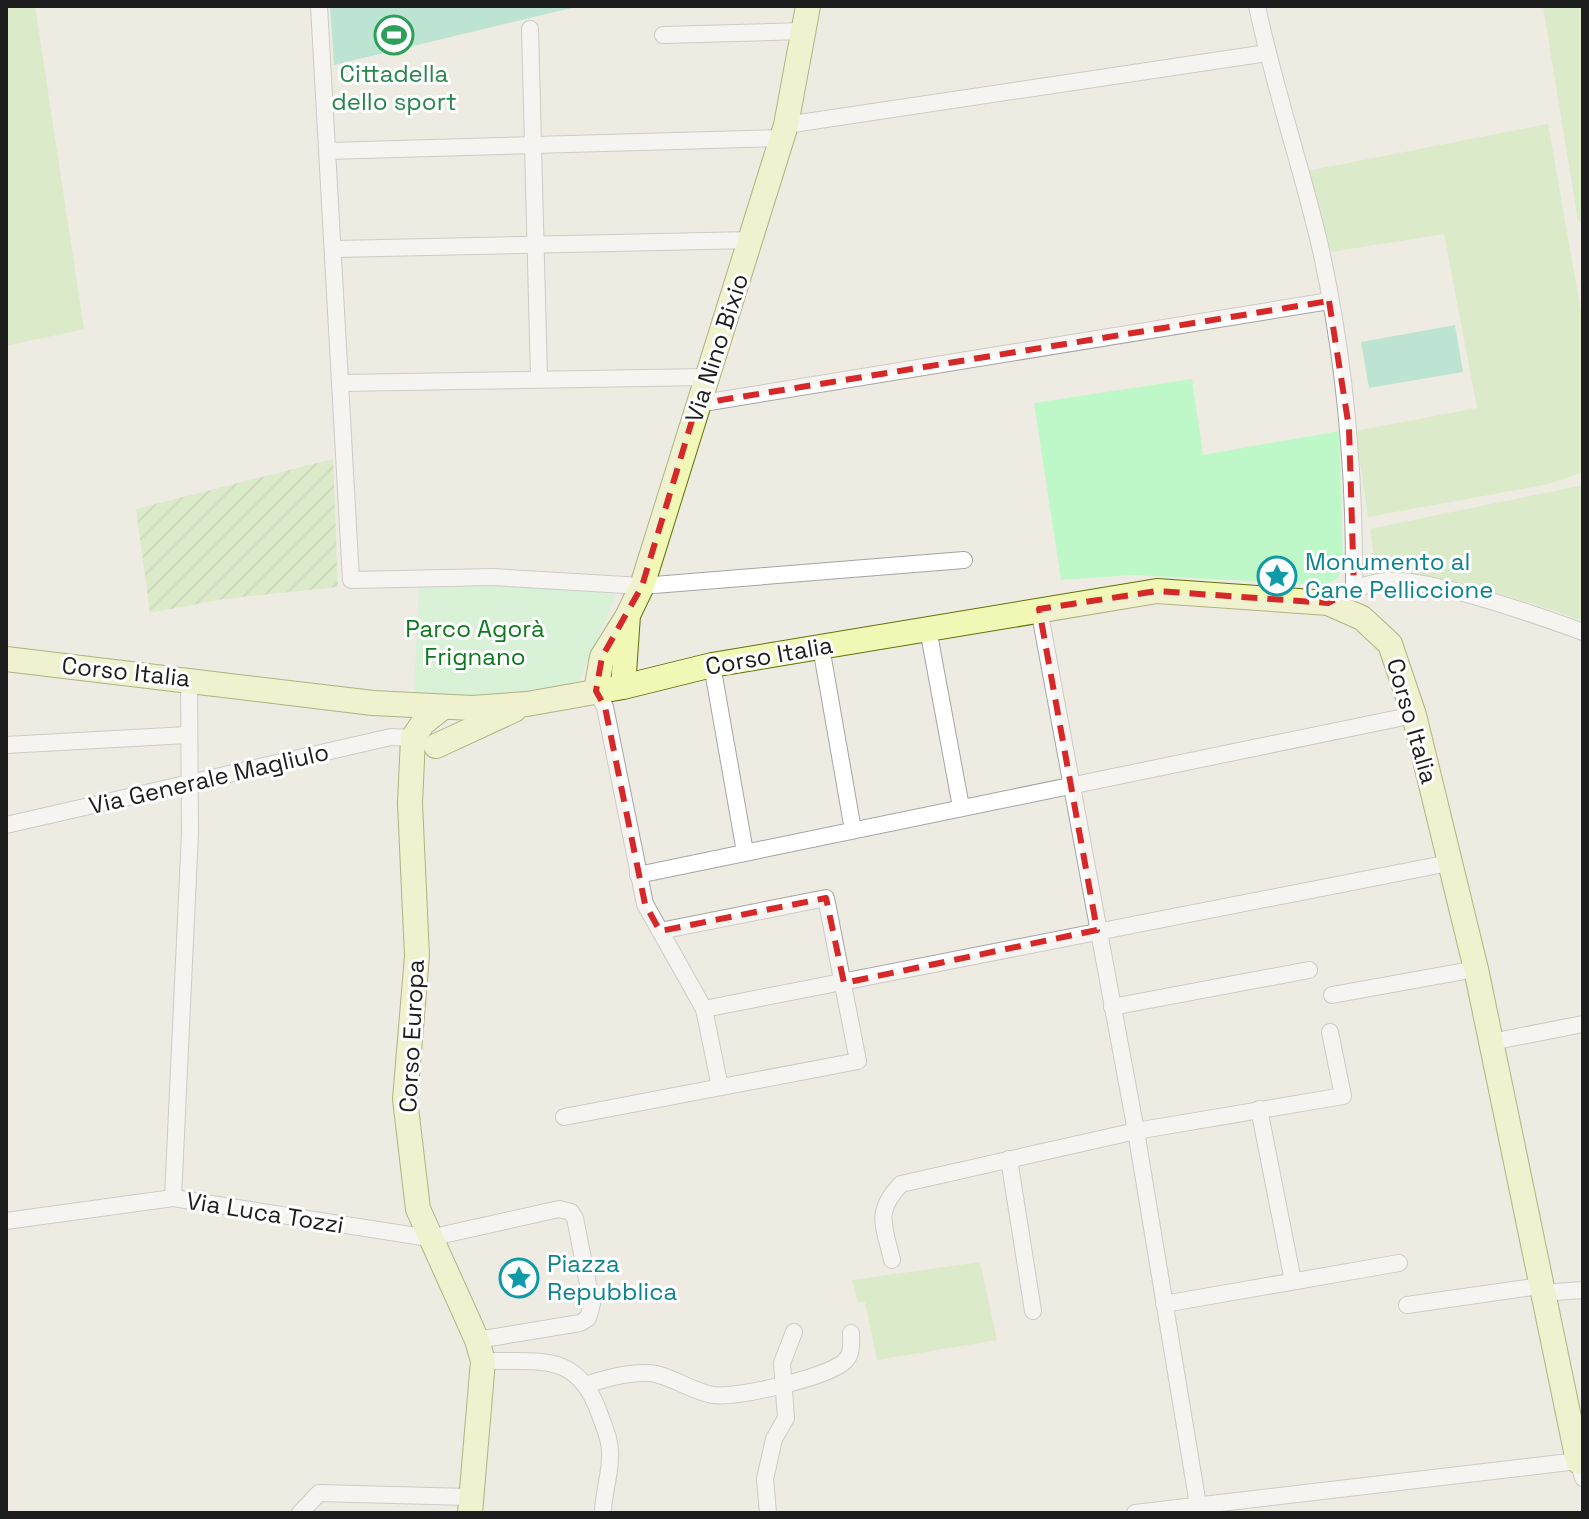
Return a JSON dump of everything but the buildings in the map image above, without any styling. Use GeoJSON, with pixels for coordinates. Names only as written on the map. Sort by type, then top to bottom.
{"type":"FeatureCollection","features":[{"type":"Feature","properties":{"kind":"street"},"geometry":{"type":"LineString","coordinates":[[319,6],[328,151],[327,187],[336,249],[351,580],[492,577],[642,586],[964,560]]}},
{"type":"Feature","properties":{"kind":"street","name":"Via Nino Bixio"},"geometry":{"type":"LineString","coordinates":[[623,687],[628,615],[642,586],[697,404],[752,240],[784,131],[808,6]]}},
{"type":"Feature","properties":{"kind":"street"},"geometry":{"type":"LineString","coordinates":[[1257,6],[1320,247],[1329,301],[1349,428],[1355,520],[1354,589]]}},
{"type":"Feature","properties":{"kind":"street"},"geometry":{"type":"LineString","coordinates":[[530,29],[539,378]]}},
{"type":"Feature","properties":{"kind":"street"},"geometry":{"type":"LineString","coordinates":[[663,35],[804,31]]}},
{"type":"Feature","properties":{"kind":"street"},"geometry":{"type":"LineString","coordinates":[[328,151],[784,131],[1267,53]]}},
{"type":"Feature","properties":{"kind":"street"},"geometry":{"type":"LineString","coordinates":[[336,249],[752,240]]}},
{"type":"Feature","properties":{"kind":"street"},"geometry":{"type":"LineString","coordinates":[[697,404],[1329,301]]}},
{"type":"Feature","properties":{"kind":"street"},"geometry":{"type":"LineString","coordinates":[[341,383],[706,377]]}},
{"type":"Feature","properties":{"kind":"street"},"geometry":{"type":"LineString","coordinates":[[1328,603],[1354,589],[1389,580],[1414,583],[1583,632]]}},
{"type":"Feature","properties":{"kind":"street","name":"Corso Italia"},"geometry":{"type":"LineString","coordinates":[[6,659],[442,708],[527,704],[623,687],[712,665],[1157,591],[1328,603],[1362,618],[1390,644],[1414,715],[1476,969],[1540,1290],[1581,1467]]}},
{"type":"Feature","properties":{"kind":"street"},"geometry":{"type":"LineString","coordinates":[[1039,609],[1136,1131],[1198,1505]]}},
{"type":"Feature","properties":{"kind":"street"},"geometry":{"type":"LineString","coordinates":[[628,615],[602,657],[596,691],[605,707],[645,904],[704,1009],[720,1087]]}},
{"type":"Feature","properties":{"kind":"street"},"geometry":{"type":"LineString","coordinates":[[928,629],[961,807]]}},
{"type":"Feature","properties":{"kind":"street"},"geometry":{"type":"LineString","coordinates":[[821,647],[853,830]]}},
{"type":"Feature","properties":{"kind":"street"},"geometry":{"type":"LineString","coordinates":[[712,665],[745,852]]}},
{"type":"Feature","properties":{"kind":"street"},"geometry":{"type":"LineString","coordinates":[[173,1198],[190,833],[189,679]]}},
{"type":"Feature","properties":{"kind":"street"},"geometry":{"type":"LineString","coordinates":[[389,704],[404,721],[413,738],[412,769]]}},
{"type":"Feature","properties":{"kind":"street"},"geometry":{"type":"LineString","coordinates":[[412,769],[436,746],[527,704]]}},
{"type":"Feature","properties":{"kind":"street"},"geometry":{"type":"LineString","coordinates":[[413,738],[423,723],[442,708],[445,727],[436,746]]}},
{"type":"Feature","properties":{"kind":"street"},"geometry":{"type":"LineString","coordinates":[[638,875],[1414,715]]}},
{"type":"Feature","properties":{"kind":"street"},"geometry":{"type":"LineString","coordinates":[[6,745],[187,735]]}},
{"type":"Feature","properties":{"kind":"street","name":"Via Generale Magliulo"},"geometry":{"type":"LineString","coordinates":[[6,825],[391,737],[413,738]]}},
{"type":"Feature","properties":{"kind":"street","name":"Corso Europa"},"geometry":{"type":"LineString","coordinates":[[412,769],[417,956],[405,1099],[418,1209],[480,1351]]}},
{"type":"Feature","properties":{"kind":"street"},"geometry":{"type":"LineString","coordinates":[[704,1009],[1449,863]]}},
{"type":"Feature","properties":{"kind":"street"},"geometry":{"type":"LineString","coordinates":[[564,1117],[858,1061],[826,898],[660,931]]}},
{"type":"Feature","properties":{"kind":"street"},"geometry":{"type":"LineString","coordinates":[[1332,995],[1476,969]]}},
{"type":"Feature","properties":{"kind":"street"},"geometry":{"type":"LineString","coordinates":[[1112,1007],[1309,970]]}},
{"type":"Feature","properties":{"kind":"street"},"geometry":{"type":"LineString","coordinates":[[1491,1042],[1583,1024]]}},
{"type":"Feature","properties":{"kind":"street"},"geometry":{"type":"LineString","coordinates":[[892,1260],[882,1214],[886,1200],[901,1184],[1136,1131],[1343,1096],[1330,1032]]}},
{"type":"Feature","properties":{"kind":"street"},"geometry":{"type":"LineString","coordinates":[[1259,1109],[1293,1281]]}},
{"type":"Feature","properties":{"kind":"street"},"geometry":{"type":"LineString","coordinates":[[1009,1159],[1033,1311]]}},
{"type":"Feature","properties":{"kind":"street","name":"Via Luca Tozzi"},"geometry":{"type":"LineString","coordinates":[[6,1221],[173,1198],[429,1238]]}},
{"type":"Feature","properties":{"kind":"street"},"geometry":{"type":"LineString","coordinates":[[429,1238],[559,1209],[574,1215],[592,1304],[588,1318],[580,1323],[480,1351]]}},
{"type":"Feature","properties":{"kind":"street"},"geometry":{"type":"LineString","coordinates":[[1164,1304],[1399,1263]]}},
{"type":"Feature","properties":{"kind":"street"},"geometry":{"type":"LineString","coordinates":[[1407,1305],[1540,1290],[1583,1290]]}},
{"type":"Feature","properties":{"kind":"street"},"geometry":{"type":"LineString","coordinates":[[768,1513],[765,1479],[770,1452],[786,1418],[781,1385],[782,1363],[794,1332]]}},
{"type":"Feature","properties":{"kind":"street"},"geometry":{"type":"LineString","coordinates":[[588,1384],[653,1373],[712,1395],[781,1385],[843,1363],[851,1354],[851,1333]]}},
{"type":"Feature","properties":{"kind":"street"},"geometry":{"type":"LineString","coordinates":[[480,1351],[552,1362],[588,1384],[610,1441],[611,1461],[605,1476],[603,1513]]}},
{"type":"Feature","properties":{"kind":"street"},"geometry":{"type":"LineString","coordinates":[[300,1513],[319,1493],[469,1505],[480,1351]]}},
{"type":"Feature","properties":{"kind":"street"},"geometry":{"type":"LineString","coordinates":[[1135,1513],[1581,1467]]}},
{"type":"Feature","properties":{"kind":"highlighted area"},"geometry":{"type":"Polygon","coordinates":[[[1329,301],[1349,428],[1354,589],[1328,603],[1157,591],[1039,609],[1097,930],[844,983],[826,898],[660,931],[645,904],[605,707],[596,691],[602,657],[642,586],[697,404],[1329,301]]]}},
{"type":"Feature","properties":{"kind":"green space"},"geometry":{"type":"Polygon","coordinates":[[[6,6],[35,6],[84,329],[6,346],[6,6]]]}},
{"type":"Feature","properties":{"kind":"green space","name":"Cittadella dello sport"},"geometry":{"type":"Polygon","coordinates":[[[330,6],[580,6],[334,65],[330,6]]]}},
{"type":"Feature","properties":{"kind":"green space"},"geometry":{"type":"Polygon","coordinates":[[[1543,6],[1583,6],[1583,220],[1578,221],[1543,6]]]}},
{"type":"Feature","properties":{"kind":"green space"},"geometry":{"type":"Polygon","coordinates":[[[1548,124],[1583,323],[1583,472],[1549,484],[1368,517],[1355,431],[1477,408],[1444,234],[1331,252],[1307,171],[1548,124]]]}},
{"type":"Feature","properties":{"kind":"green space"},"geometry":{"type":"Polygon","coordinates":[[[1455,325],[1463,372],[1369,388],[1361,342],[1455,325]]]}},
{"type":"Feature","properties":{"kind":"green space"},"geometry":{"type":"Polygon","coordinates":[[[1192,379],[1203,455],[1339,431],[1343,560],[1338,578],[1326,585],[1133,575],[1061,580],[1034,403],[1192,379]]]}},
{"type":"Feature","properties":{"kind":"green space"},"geometry":{"type":"Polygon","coordinates":[[[333,459],[338,587],[223,599],[150,613],[136,509],[333,459]]]}},
{"type":"Feature","properties":{"kind":"green space"},"geometry":{"type":"Polygon","coordinates":[[[1583,485],[1583,621],[1481,589],[1376,571],[1370,529],[1583,485]]]}},
{"type":"Feature","properties":{"kind":"green space","name":"Parco Agorà Frignano"},"geometry":{"type":"Polygon","coordinates":[[[419,581],[616,595],[576,689],[529,698],[414,696],[419,581]]]}},
{"type":"Feature","properties":{"kind":"green space"},"geometry":{"type":"Polygon","coordinates":[[[980,1262],[997,1340],[877,1360],[865,1302],[858,1303],[852,1280],[980,1262]]]}},
{"type":"Feature","properties":{"kind":"place","name":"Cittadella dello sport"},"geometry":{"type":"Point","coordinates":[394,35]}},
{"type":"Feature","properties":{"kind":"place","name":"Monumento al Cane Pelliccione"},"geometry":{"type":"Point","coordinates":[1277,576]}},
{"type":"Feature","properties":{"kind":"place","name":"Piazza Repubblica"},"geometry":{"type":"Point","coordinates":[519,1278]}}]}
